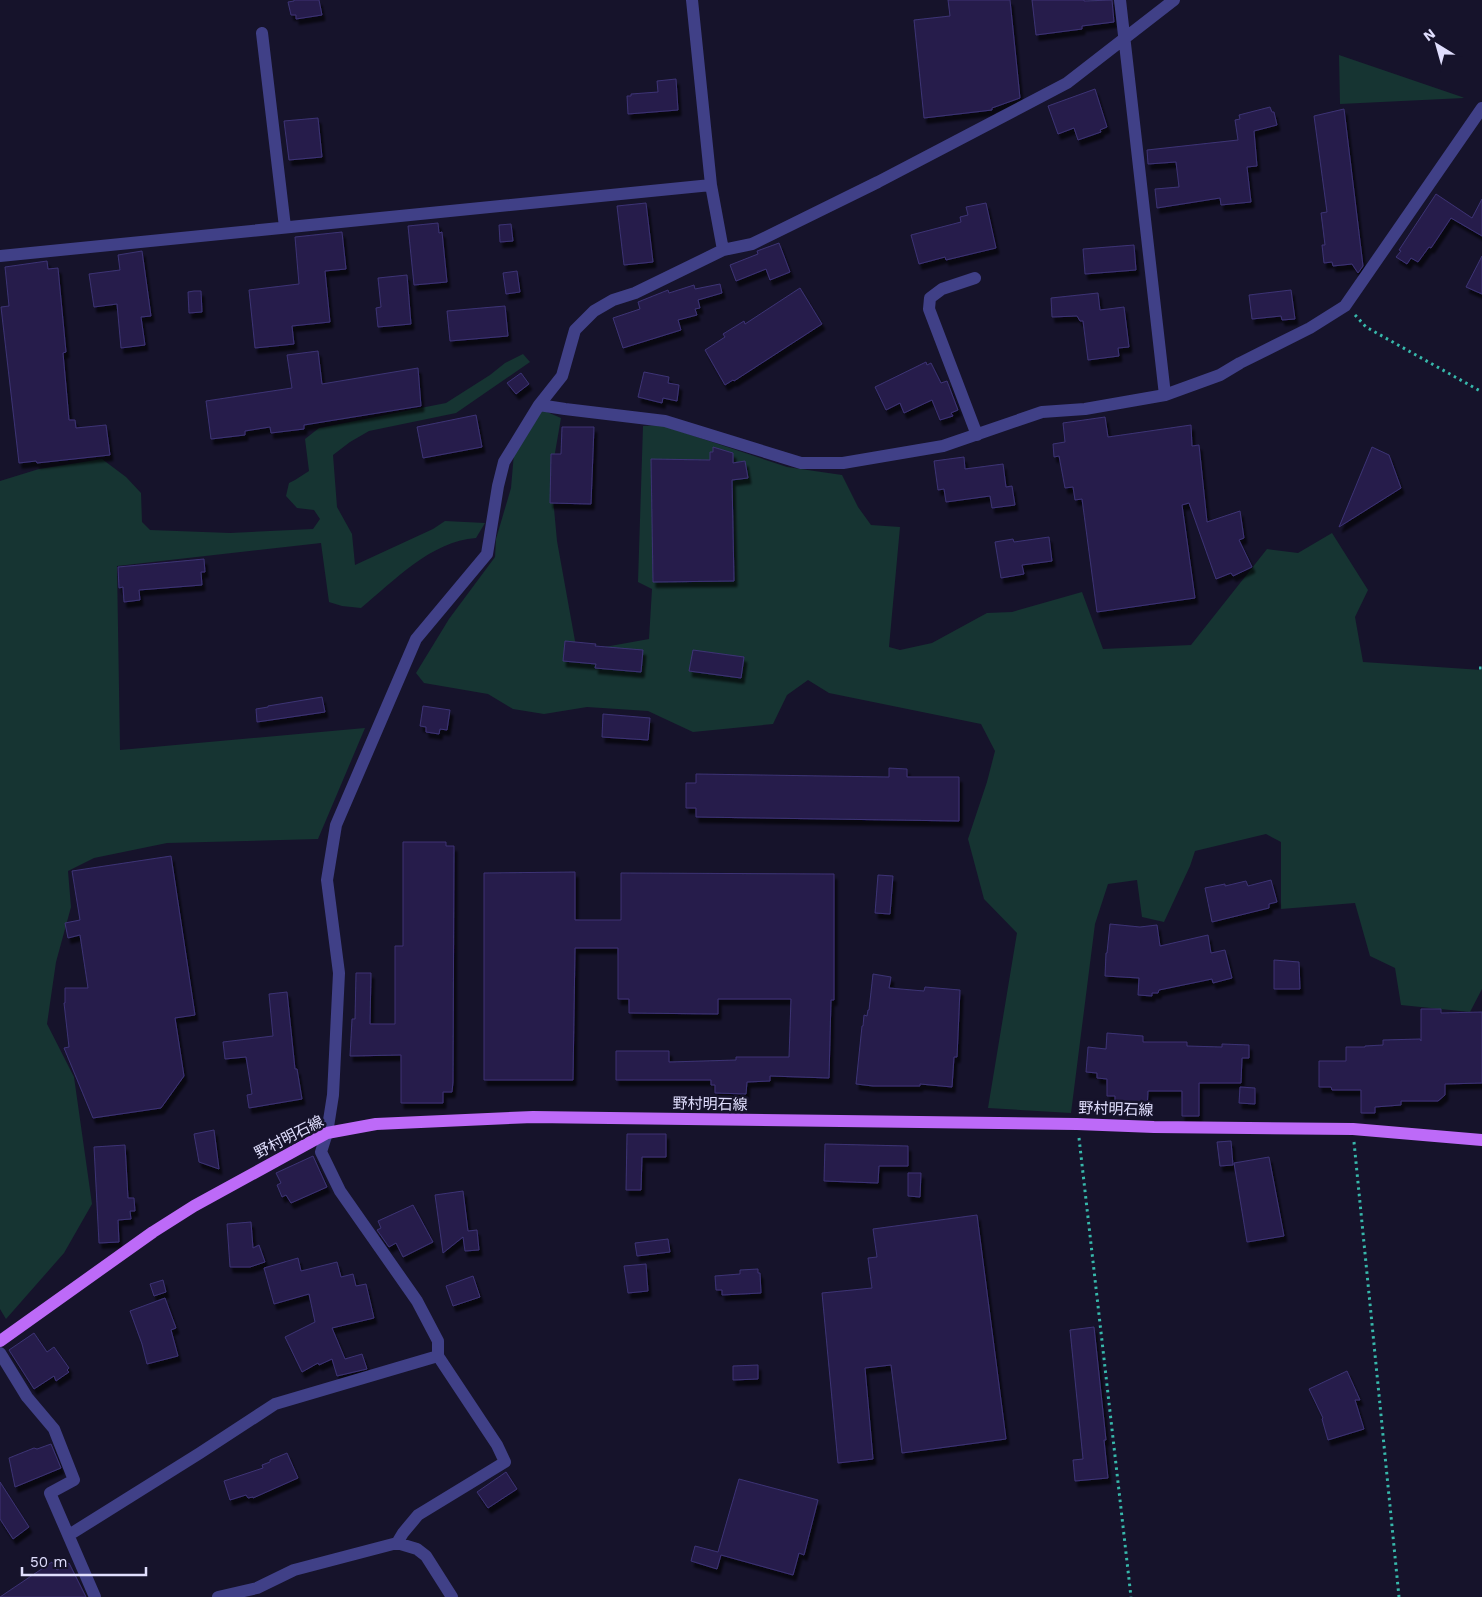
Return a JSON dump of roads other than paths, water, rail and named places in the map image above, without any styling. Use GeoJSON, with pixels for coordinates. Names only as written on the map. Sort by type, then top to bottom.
{"type":"FeatureCollection","features":[{"type":"Feature","properties":{"kind":"main road","name":"野村明石線"},"geometry":{"type":"LineString","coordinates":[[0,1341],[153,1232],[186,1211],[328,1133],[376,1124],[533,1117],[1077,1124],[1154,1127],[1353,1129],[1482,1140]]}},
{"type":"Feature","properties":{"kind":"street"},"geometry":{"type":"LineString","coordinates":[[692,0],[711,185],[723,250]]}},
{"type":"Feature","properties":{"kind":"street"},"geometry":{"type":"LineString","coordinates":[[1120,0],[1165,395]]}},
{"type":"Feature","properties":{"kind":"street"},"geometry":{"type":"LineString","coordinates":[[397,1543],[403,1532],[418,1516],[505,1462],[497,1445],[438,1356],[438,1341],[417,1301],[340,1191],[321,1152],[328,1133],[333,1095],[339,973],[327,880],[336,825],[416,639],[487,554],[498,486],[504,462],[539,405],[562,376],[575,330],[594,311],[612,300],[634,293],[723,250],[752,244],[1067,83],[1174,0]]}},
{"type":"Feature","properties":{"kind":"street"},"geometry":{"type":"LineString","coordinates":[[262,33],[285,227]]}},
{"type":"Feature","properties":{"kind":"street"},"geometry":{"type":"LineString","coordinates":[[539,405],[665,421],[801,463],[843,463],[943,446],[1042,412],[1085,410],[1165,395],[1220,376],[1240,363],[1310,328],[1345,306],[1482,108]]}},
{"type":"Feature","properties":{"kind":"street"},"geometry":{"type":"LineString","coordinates":[[0,256],[711,185]]}},
{"type":"Feature","properties":{"kind":"street"},"geometry":{"type":"LineString","coordinates":[[975,278],[942,288],[930,298],[929,309],[976,435]]}},
{"type":"Feature","properties":{"kind":"street"},"geometry":{"type":"LineString","coordinates":[[0,1353],[27,1398],[54,1429],[74,1480],[50,1493],[95,1597]]}},
{"type":"Feature","properties":{"kind":"street"},"geometry":{"type":"LineString","coordinates":[[69,1535],[275,1404],[438,1356]]}},
{"type":"Feature","properties":{"kind":"street"},"geometry":{"type":"LineString","coordinates":[[218,1597],[257,1588],[294,1570],[397,1543],[408,1546],[426,1556],[452,1597]]}}]}
